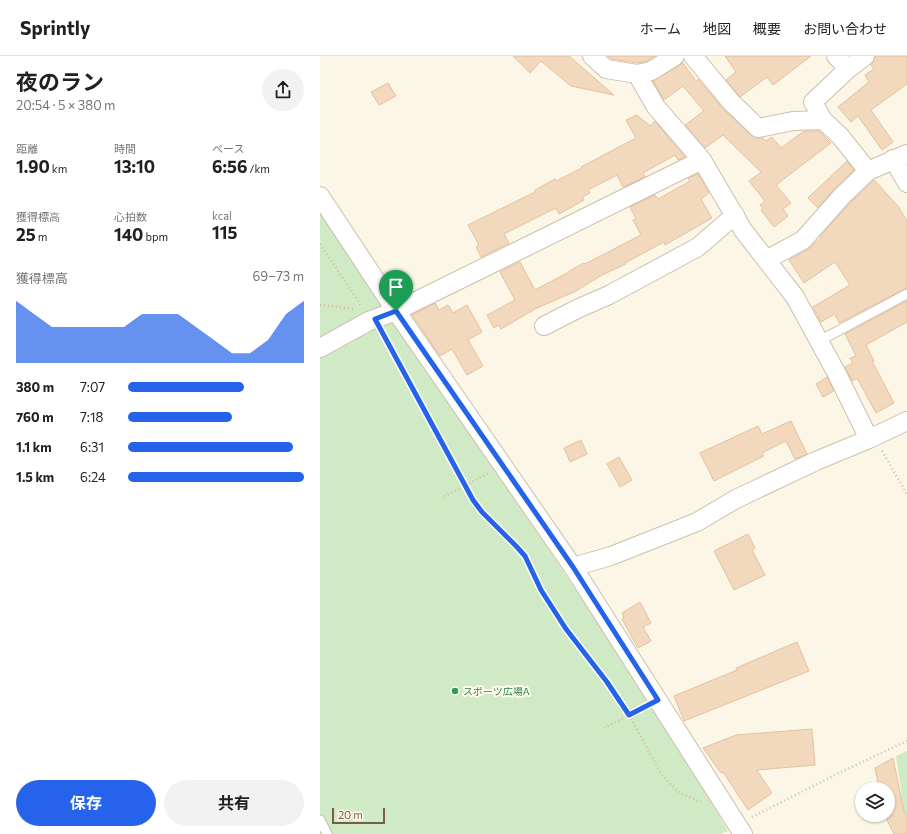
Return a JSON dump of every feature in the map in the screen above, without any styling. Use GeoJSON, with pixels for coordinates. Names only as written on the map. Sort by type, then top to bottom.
{"type":"FeatureCollection","features":[{"type":"Feature","properties":{"kind":"street"},"geometry":{"type":"LineString","coordinates":[[592,56],[606,69],[637,74],[651,71],[675,56]]}},
{"type":"Feature","properties":{"kind":"street"},"geometry":{"type":"LineString","coordinates":[[693,56],[731,102],[758,128],[793,121],[823,120]]}},
{"type":"Feature","properties":{"kind":"street"},"geometry":{"type":"LineString","coordinates":[[865,56],[842,63],[813,102],[823,120],[840,136],[868,171]]}},
{"type":"Feature","properties":{"kind":"street"},"geometry":{"type":"LineString","coordinates":[[637,74],[656,107],[702,160],[743,230],[794,297],[871,438]]}},
{"type":"Feature","properties":{"kind":"street"},"geometry":{"type":"LineString","coordinates":[[766,260],[803,240],[842,196],[868,171],[900,156],[907,183]]}},
{"type":"Feature","properties":{"kind":"street"},"geometry":{"type":"LineString","coordinates":[[320,348],[375,319],[396,311],[702,160]]}},
{"type":"Feature","properties":{"kind":"street"},"geometry":{"type":"LineString","coordinates":[[320,196],[396,311],[573,567],[740,829]]}},
{"type":"Feature","properties":{"kind":"street"},"geometry":{"type":"LineString","coordinates":[[548,319],[577,309],[609,295],[640,273],[698,247],[735,215]]}},
{"type":"Feature","properties":{"kind":"street"},"geometry":{"type":"LineString","coordinates":[[573,567],[611,556],[697,522],[736,499],[816,461],[907,421]]}},
{"type":"Feature","properties":{"kind":"lane"},"geometry":{"type":"LineString","coordinates":[[819,341],[907,294]]}},
{"type":"Feature","properties":{"kind":"lane"},"geometry":{"type":"LineString","coordinates":[[320,820],[327,834]]}},
{"type":"Feature","properties":{"kind":"path"},"geometry":{"type":"LineString","coordinates":[[320,244],[364,310],[320,305]]}},
{"type":"Feature","properties":{"kind":"path"},"geometry":{"type":"LineString","coordinates":[[375,319],[465,486],[482,512],[525,556],[539,586],[566,629],[607,682],[629,715],[660,772],[668,783],[680,793],[727,809]]}},
{"type":"Feature","properties":{"kind":"path"},"geometry":{"type":"LineString","coordinates":[[871,438],[907,494]]}},
{"type":"Feature","properties":{"kind":"path"},"geometry":{"type":"LineString","coordinates":[[444,496],[465,486],[502,464]]}},
{"type":"Feature","properties":{"kind":"path"},"geometry":{"type":"LineString","coordinates":[[604,728],[658,700]]}},
{"type":"Feature","properties":{"kind":"path"},"geometry":{"type":"LineString","coordinates":[[740,829],[839,773],[907,741]]}},
{"type":"Feature","properties":{"kind":"green space"},"geometry":{"type":"Polygon","coordinates":[[[320,213],[654,705],[728,831],[720,834],[320,834],[320,213]]]}},
{"type":"Feature","properties":{"kind":"green space"},"geometry":{"type":"Polygon","coordinates":[[[907,751],[907,815],[904,811],[896,756],[907,751]]]}},
{"type":"Feature","properties":{"kind":"building"},"geometry":{"type":"Polygon","coordinates":[[[513,56],[569,56],[614,95],[571,86],[541,61],[530,73],[513,56]]]}},
{"type":"Feature","properties":{"kind":"building"},"geometry":{"type":"Polygon","coordinates":[[[608,56],[655,56],[647,61],[637,63],[612,59],[608,56]]]}},
{"type":"Feature","properties":{"kind":"building"},"geometry":{"type":"Polygon","coordinates":[[[725,56],[811,56],[773,85],[767,77],[740,97],[726,80],[736,72],[725,56]]]}},
{"type":"Feature","properties":{"kind":"building"},"geometry":{"type":"Polygon","coordinates":[[[876,56],[907,56],[907,84],[871,110],[893,142],[882,150],[858,116],[851,122],[838,107],[869,82],[865,75],[874,69],[871,65],[876,56]]]}},
{"type":"Feature","properties":{"kind":"building"},"geometry":{"type":"Polygon","coordinates":[[[683,63],[696,81],[698,79],[724,110],[755,138],[763,138],[766,141],[772,137],[781,148],[804,131],[819,131],[831,143],[776,185],[791,203],[783,209],[788,216],[774,227],[761,210],[763,208],[760,205],[765,201],[749,181],[761,172],[723,135],[705,148],[685,125],[704,111],[683,86],[664,100],[653,81],[683,63]]]}},
{"type":"Feature","properties":{"kind":"building"},"geometry":{"type":"Polygon","coordinates":[[[388,83],[396,96],[379,105],[371,92],[388,83]]]}},
{"type":"Feature","properties":{"kind":"building"},"geometry":{"type":"Polygon","coordinates":[[[637,115],[650,126],[655,121],[685,157],[678,160],[675,155],[643,173],[645,177],[623,187],[617,175],[588,190],[590,193],[582,197],[584,200],[559,214],[556,208],[504,234],[509,243],[481,257],[476,247],[479,245],[468,225],[535,192],[535,190],[555,179],[556,181],[582,168],[581,167],[636,138],[626,120],[637,115]]]}},
{"type":"Feature","properties":{"kind":"building"},"geometry":{"type":"Polygon","coordinates":[[[847,161],[854,170],[835,188],[818,208],[808,198],[847,161]]]}},
{"type":"Feature","properties":{"kind":"building"},"geometry":{"type":"Polygon","coordinates":[[[698,174],[709,193],[701,199],[712,218],[665,245],[664,242],[625,263],[626,264],[602,275],[576,291],[535,309],[501,329],[499,325],[494,328],[487,315],[515,300],[500,272],[520,262],[535,290],[584,263],[585,264],[641,235],[633,220],[636,219],[630,207],[655,195],[658,199],[690,181],[688,178],[698,174]]]}},
{"type":"Feature","properties":{"kind":"building"},"geometry":{"type":"Polygon","coordinates":[[[874,180],[898,206],[907,221],[907,288],[839,323],[835,314],[821,322],[813,307],[850,285],[835,262],[804,283],[789,260],[808,249],[821,238],[820,236],[850,203],[874,180]]]}},
{"type":"Feature","properties":{"kind":"building"},"geometry":{"type":"Polygon","coordinates":[[[907,301],[907,322],[866,345],[874,361],[872,361],[894,403],[876,413],[857,378],[852,381],[845,367],[853,363],[850,358],[856,356],[845,334],[907,301]]]}},
{"type":"Feature","properties":{"kind":"building"},"geometry":{"type":"Polygon","coordinates":[[[435,303],[439,310],[448,305],[453,313],[467,305],[482,332],[468,340],[483,366],[467,375],[452,349],[440,356],[412,315],[435,303]]]}},
{"type":"Feature","properties":{"kind":"building"},"geometry":{"type":"Polygon","coordinates":[[[827,377],[834,391],[823,397],[816,384],[827,377]]]}},
{"type":"Feature","properties":{"kind":"building"},"geometry":{"type":"Polygon","coordinates":[[[791,421],[807,454],[795,459],[786,441],[762,453],[764,456],[714,481],[700,453],[758,426],[762,434],[791,421]]]}},
{"type":"Feature","properties":{"kind":"building"},"geometry":{"type":"Polygon","coordinates":[[[581,440],[587,454],[570,462],[564,448],[581,440]]]}},
{"type":"Feature","properties":{"kind":"building"},"geometry":{"type":"Polygon","coordinates":[[[619,457],[632,480],[620,487],[607,464],[619,457]]]}},
{"type":"Feature","properties":{"kind":"building"},"geometry":{"type":"Polygon","coordinates":[[[748,534],[755,548],[752,550],[765,575],[734,590],[714,551],[748,534]]]}},
{"type":"Feature","properties":{"kind":"building"},"geometry":{"type":"Polygon","coordinates":[[[640,602],[651,623],[643,627],[651,641],[638,648],[622,619],[624,618],[622,613],[640,602]]]}},
{"type":"Feature","properties":{"kind":"building"},"geometry":{"type":"Polygon","coordinates":[[[797,642],[809,671],[684,721],[674,696],[737,670],[736,668],[797,642]]]}},
{"type":"Feature","properties":{"kind":"building"},"geometry":{"type":"Polygon","coordinates":[[[812,729],[815,765],[757,770],[772,793],[748,810],[723,772],[721,773],[703,748],[736,735],[812,729]]]}},
{"type":"Feature","properties":{"kind":"building"},"geometry":{"type":"Polygon","coordinates":[[[893,758],[904,811],[907,816],[907,834],[894,834],[888,822],[895,822],[895,782],[878,782],[875,768],[893,758]]]}},
{"type":"Feature","properties":{"kind":"place","name":"スポーツ広場A"},"geometry":{"type":"Point","coordinates":[455,691]}},
{"type":"Feature","properties":{"kind":"route"},"geometry":{"type":"LineString","coordinates":[[396,311],[573,567],[658,700],[629,715],[607,682],[566,629],[541,590],[525,556],[482,512],[473,500],[375,319],[396,311]]}}]}
